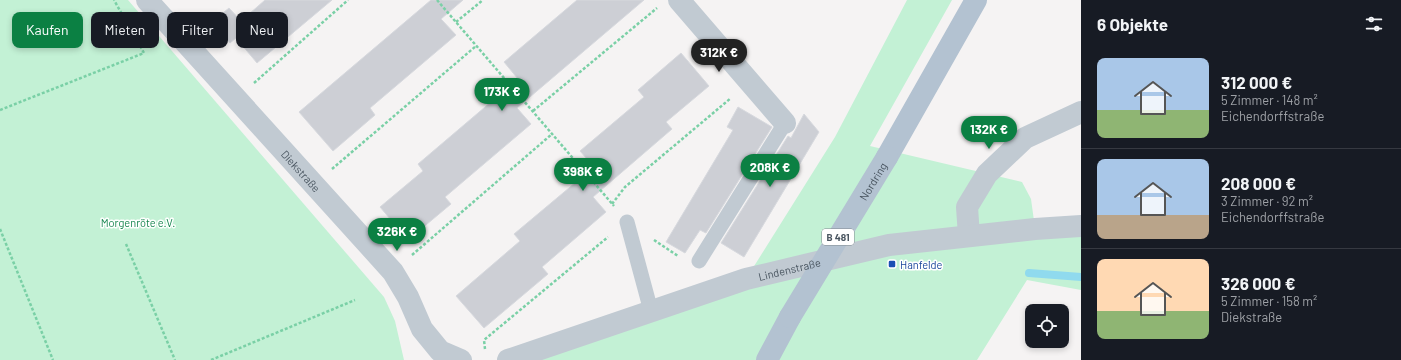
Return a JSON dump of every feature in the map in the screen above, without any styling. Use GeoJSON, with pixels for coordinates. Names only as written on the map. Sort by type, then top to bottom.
{"type":"FeatureCollection","features":[{"type":"Feature","properties":{"kind":"main road","name":"Nordring"},"geometry":{"type":"LineString","coordinates":[[766,360],[976,0]]}},
{"type":"Feature","properties":{"kind":"street","name":"Diekstraße"},"geometry":{"type":"LineString","coordinates":[[154,2],[236,99],[393,272],[408,297],[422,329],[438,356]]}},
{"type":"Feature","properties":{"kind":"street"},"geometry":{"type":"LineString","coordinates":[[670,3],[750,83],[785,123]]}},
{"type":"Feature","properties":{"kind":"street"},"geometry":{"type":"LineString","coordinates":[[969,236],[967,207],[988,174],[1025,138],[1081,112]]}},
{"type":"Feature","properties":{"kind":"street","name":"Lindenstraße"},"geometry":{"type":"LineString","coordinates":[[508,360],[746,279],[866,250],[889,245],[1035,228],[1081,226]]}},
{"type":"Feature","properties":{"kind":"street"},"geometry":{"type":"LineString","coordinates":[[438,356],[461,360]]}},
{"type":"Feature","properties":{"kind":"lane"},"geometry":{"type":"LineString","coordinates":[[699,261],[785,123]]}},
{"type":"Feature","properties":{"kind":"lane"},"geometry":{"type":"LineString","coordinates":[[627,222],[651,311]]}},
{"type":"Feature","properties":{"kind":"path"},"geometry":{"type":"LineString","coordinates":[[0,110],[144,53],[114,0]]}},
{"type":"Feature","properties":{"kind":"path"},"geometry":{"type":"LineString","coordinates":[[236,99],[348,0]]}},
{"type":"Feature","properties":{"kind":"path"},"geometry":{"type":"LineString","coordinates":[[437,0],[627,222],[679,256],[699,261]]}},
{"type":"Feature","properties":{"kind":"path"},"geometry":{"type":"LineString","coordinates":[[456,22],[483,0]]}},
{"type":"Feature","properties":{"kind":"path"},"geometry":{"type":"LineString","coordinates":[[532,111],[670,3]]}},
{"type":"Feature","properties":{"kind":"path"},"geometry":{"type":"LineString","coordinates":[[314,185],[476,46]]}},
{"type":"Feature","properties":{"kind":"path"},"geometry":{"type":"LineString","coordinates":[[612,204],[625,187],[750,83]]}},
{"type":"Feature","properties":{"kind":"path"},"geometry":{"type":"LineString","coordinates":[[393,272],[552,134]]}},
{"type":"Feature","properties":{"kind":"path"},"geometry":{"type":"LineString","coordinates":[[485,353],[484,340],[627,222]]}},
{"type":"Feature","properties":{"kind":"path"},"geometry":{"type":"LineString","coordinates":[[0,229],[53,360]]}},
{"type":"Feature","properties":{"kind":"path"},"geometry":{"type":"LineString","coordinates":[[126,244],[175,360]]}},
{"type":"Feature","properties":{"kind":"path"},"geometry":{"type":"LineString","coordinates":[[211,360],[355,300]]}},
{"type":"Feature","properties":{"kind":"green space","name":"Morgenröte e.V."},"geometry":{"type":"Polygon","coordinates":[[[0,0],[128,0],[138,12],[91,12],[91,48],[159,48],[159,36],[167,45],[167,48],[169,48],[384,297],[395,321],[404,360],[0,360],[0,0]]]}},
{"type":"Feature","properties":{"kind":"green space"},"geometry":{"type":"Polygon","coordinates":[[[907,0],[952,0],[870,146],[1022,182],[1031,199],[1035,228],[1081,226],[1081,290],[1027,280],[977,360],[508,360],[746,279],[835,137],[907,0]]]}},
{"type":"Feature","properties":{"kind":"building"},"geometry":{"type":"Polygon","coordinates":[[[265,0],[332,0],[288,37],[288,12],[251,12],[265,0]]]}},
{"type":"Feature","properties":{"kind":"building"},"geometry":{"type":"Polygon","coordinates":[[[431,0],[463,0],[441,19],[456,35],[370,108],[375,115],[333,151],[299,112],[431,0]]]}},
{"type":"Feature","properties":{"kind":"building"},"geometry":{"type":"Polygon","coordinates":[[[577,0],[644,0],[517,108],[531,124],[445,197],[451,204],[408,240],[380,207],[423,171],[418,164],[518,79],[504,62],[577,0]]]}},
{"type":"Feature","properties":{"kind":"building"},"geometry":{"type":"Polygon","coordinates":[[[229,8],[236,16],[236,38],[230,43],[228,41],[228,12],[224,12],[229,8]]]}},
{"type":"Feature","properties":{"kind":"building"},"geometry":{"type":"Polygon","coordinates":[[[244,48],[275,48],[257,63],[244,48]]]}},
{"type":"Feature","properties":{"kind":"building"},"geometry":{"type":"Polygon","coordinates":[[[681,53],[709,86],[666,122],[672,129],[593,197],[606,212],[542,267],[548,274],[484,328],[456,296],[520,241],[514,234],[594,167],[580,151],[644,97],[638,90],[681,53]]]}},
{"type":"Feature","properties":{"kind":"building"},"geometry":{"type":"Polygon","coordinates":[[[738,107],[772,127],[706,233],[700,230],[685,253],[666,242],[733,130],[727,127],[738,107]]]}},
{"type":"Feature","properties":{"kind":"building"},"geometry":{"type":"Polygon","coordinates":[[[804,114],[819,132],[744,257],[721,243],[788,136],[791,138],[804,114]]]}},
{"type":"Feature","properties":{"kind":"waterway"},"geometry":{"type":"LineString","coordinates":[[1029,273],[1081,277]]}},
{"type":"Feature","properties":{"kind":"place","name":"Hanfelde"},"geometry":{"type":"Point","coordinates":[892,264]}}]}
